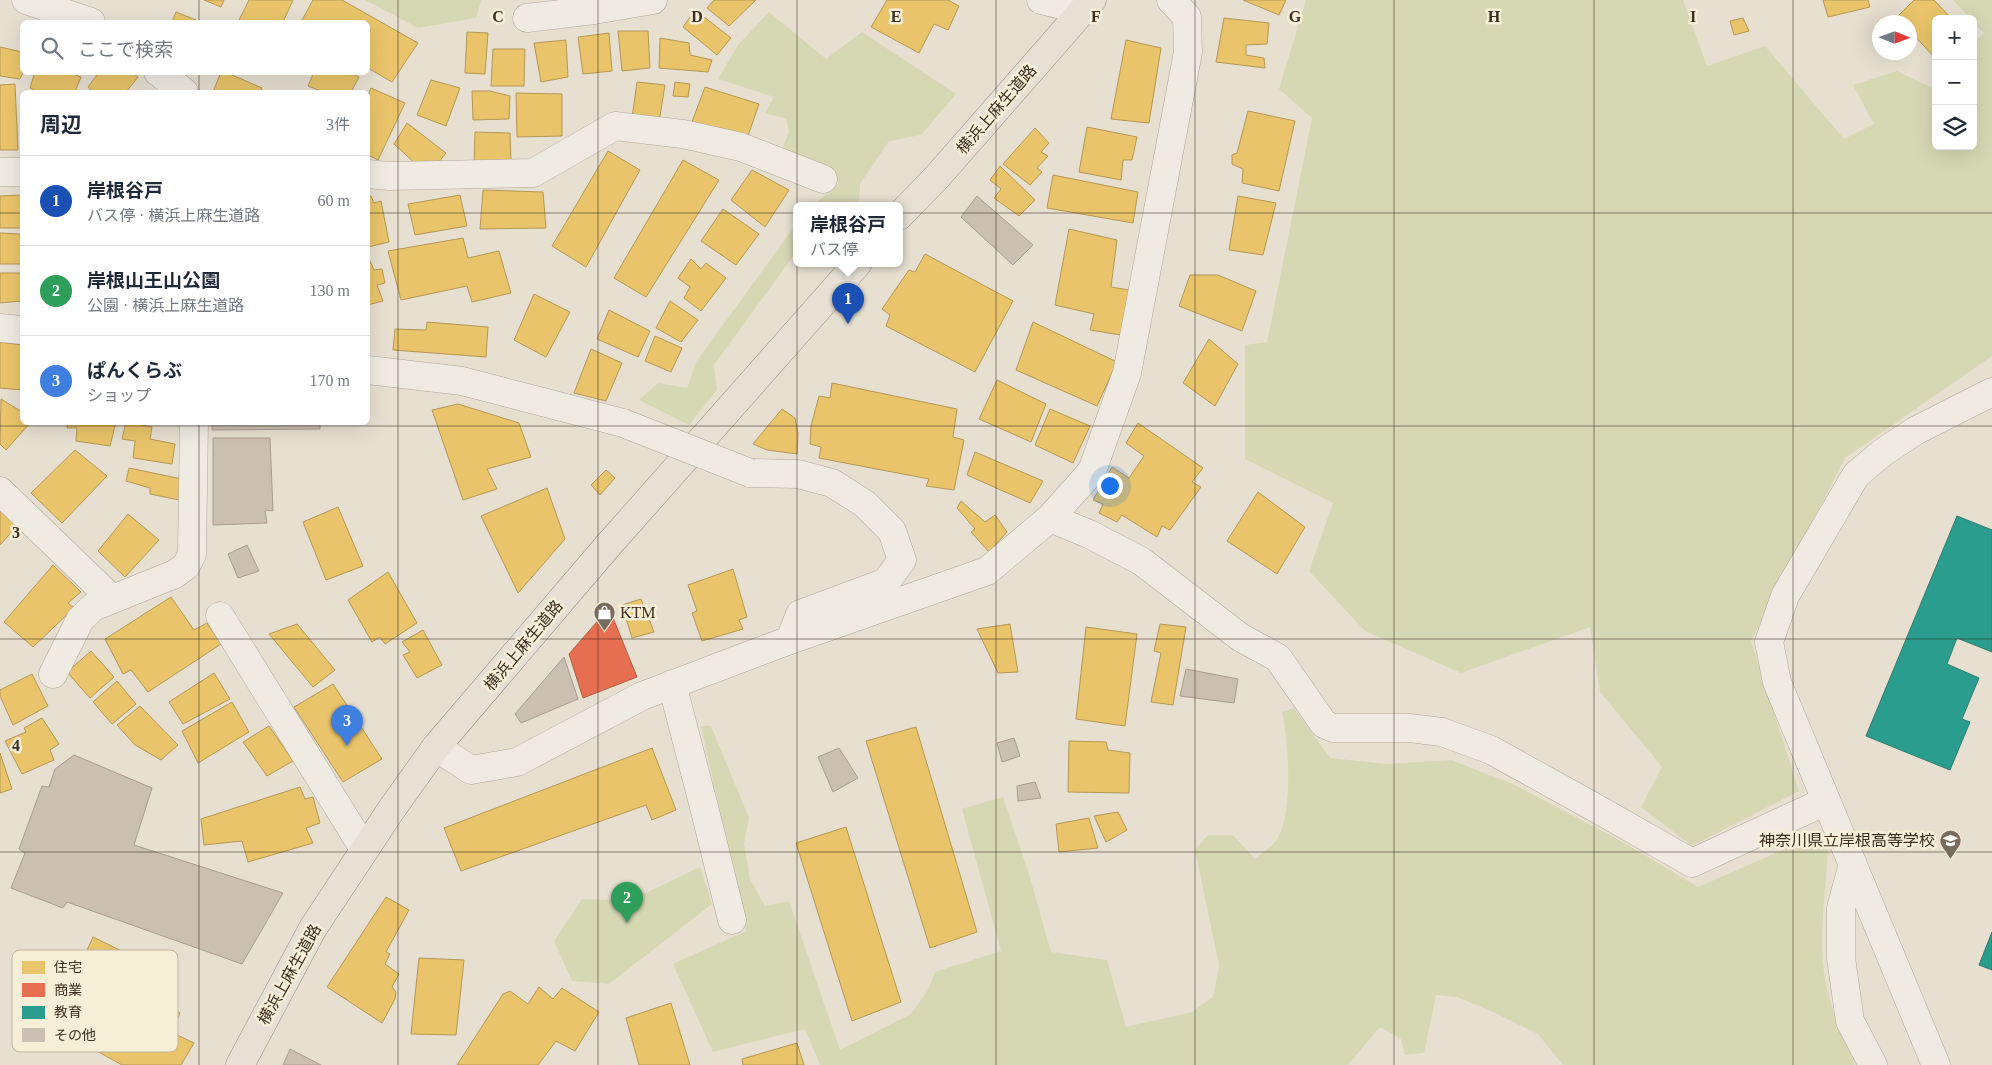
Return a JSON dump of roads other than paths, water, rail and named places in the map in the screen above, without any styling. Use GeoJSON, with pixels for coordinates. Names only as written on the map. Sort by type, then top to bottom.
{"type":"FeatureCollection","features":[{"type":"Feature","properties":{"kind":"main road","name":"横浜上麻生道路"},"geometry":{"type":"LineString","coordinates":[[903,212],[937,177],[1087,5]]}},
{"type":"Feature","properties":{"kind":"main road","name":"横浜上麻生道路"},"geometry":{"type":"LineString","coordinates":[[240,1065],[313,928],[364,849],[436,747],[605,548],[854,267]]}},
{"type":"Feature","properties":{"kind":"street"},"geometry":{"type":"LineString","coordinates":[[26,0],[85,20]]}},
{"type":"Feature","properties":{"kind":"street"},"geometry":{"type":"LineString","coordinates":[[527,18],[594,10],[653,0]]}},
{"type":"Feature","properties":{"kind":"street"},"geometry":{"type":"LineString","coordinates":[[1041,0],[1087,5]]}},
{"type":"Feature","properties":{"kind":"street"},"geometry":{"type":"LineString","coordinates":[[436,747],[471,770],[517,762],[642,696],[790,640],[987,571],[1050,518],[1092,471],[1127,373],[1188,52],[1187,17],[1171,0]]}},
{"type":"Feature","properties":{"kind":"street"},"geometry":{"type":"LineString","coordinates":[[162,75],[181,90]]}},
{"type":"Feature","properties":{"kind":"street"},"geometry":{"type":"LineString","coordinates":[[370,174],[389,176],[533,173],[615,126],[683,134],[741,147],[822,179]]}},
{"type":"Feature","properties":{"kind":"street"},"geometry":{"type":"LineString","coordinates":[[0,172],[20,172]]}},
{"type":"Feature","properties":{"kind":"street"},"geometry":{"type":"LineString","coordinates":[[0,328],[20,330]]}},
{"type":"Feature","properties":{"kind":"street"},"geometry":{"type":"LineString","coordinates":[[370,370],[462,381],[623,423],[750,473],[798,474],[832,482],[865,504],[892,531],[902,560],[886,582],[800,614],[790,640]]}},
{"type":"Feature","properties":{"kind":"street"},"geometry":{"type":"LineString","coordinates":[[1936,1065],[1777,682],[1769,642],[1785,596],[1856,475],[1882,453],[1915,431],[1992,392]]}},
{"type":"Feature","properties":{"kind":"street"},"geometry":{"type":"LineString","coordinates":[[53,674],[80,620],[93,607],[175,574],[186,566],[192,554],[194,425]]}},
{"type":"Feature","properties":{"kind":"street"},"geometry":{"type":"LineString","coordinates":[[0,491],[112,599]]}},
{"type":"Feature","properties":{"kind":"street"},"geometry":{"type":"LineString","coordinates":[[1050,518],[1089,534],[1141,560],[1240,637],[1278,658],[1324,724],[1333,728],[1409,728],[1442,732],[1483,747],[1594,806],[1692,863],[1826,801]]}},
{"type":"Feature","properties":{"kind":"street"},"geometry":{"type":"LineString","coordinates":[[220,616],[364,849]]}},
{"type":"Feature","properties":{"kind":"street"},"geometry":{"type":"LineString","coordinates":[[672,684],[732,920]]}},
{"type":"Feature","properties":{"kind":"street"},"geometry":{"type":"LineString","coordinates":[[1853,864],[1841,908],[1841,958],[1850,1021],[1874,1065]]}},
{"type":"Feature","properties":{"kind":"place","name":"岸根谷戸"},"geometry":{"type":"Point","coordinates":[848,324]}},
{"type":"Feature","properties":{"kind":"place","name":"KTM"},"geometry":{"type":"Point","coordinates":[604,631]}},
{"type":"Feature","properties":{"kind":"place","name":"ぱんくらぶ"},"geometry":{"type":"Point","coordinates":[347,746]}},
{"type":"Feature","properties":{"kind":"place","name":"神奈川県立岸根高等学校"},"geometry":{"type":"Point","coordinates":[1951,859]}},
{"type":"Feature","properties":{"kind":"place","name":"岸根山王山公園"},"geometry":{"type":"Point","coordinates":[627,923]}}]}
